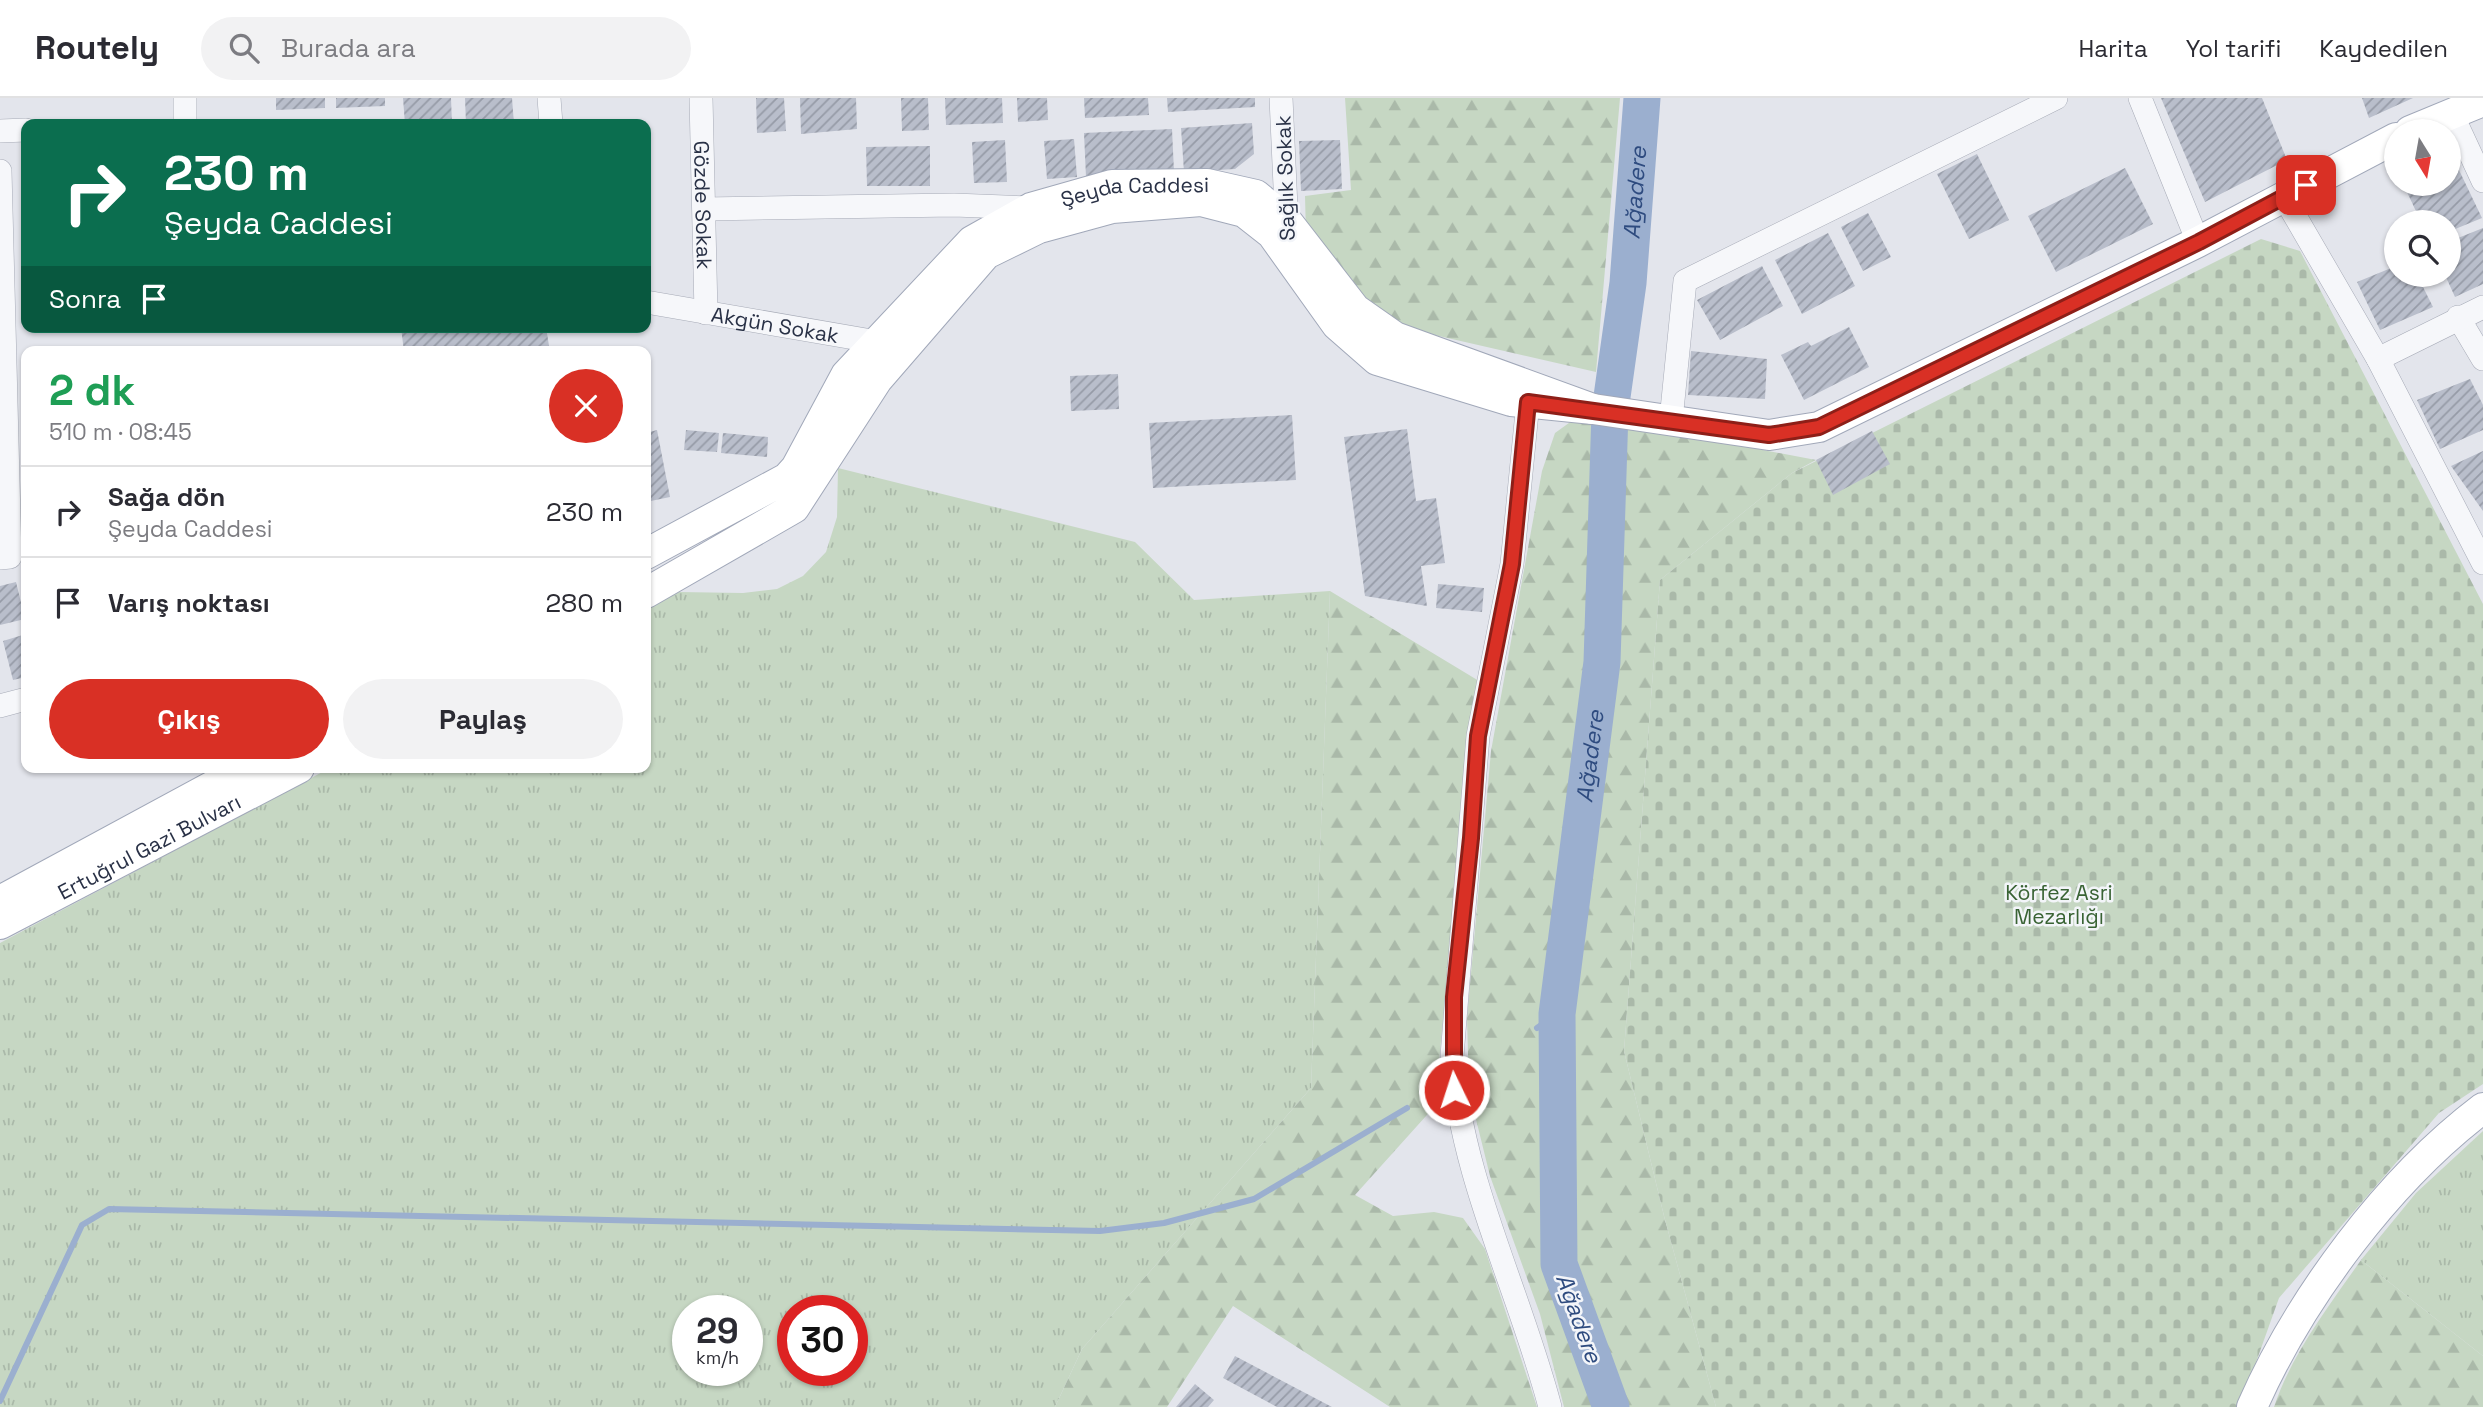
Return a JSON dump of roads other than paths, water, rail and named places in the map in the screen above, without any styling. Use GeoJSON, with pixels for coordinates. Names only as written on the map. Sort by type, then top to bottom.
{"type":"FeatureCollection","features":[{"type":"Feature","properties":{"kind":"main road"},"geometry":{"type":"LineString","coordinates":[[2436,119],[2468,104]]}},
{"type":"Feature","properties":{"kind":"main road","name":"Şeyda Caddesi"},"geometry":{"type":"LineString","coordinates":[[651,551],[775,486],[796,468],[846,374],[972,240],[1035,218],[1112,185],[1207,184],[1256,195],[1286,220],[1355,309],[1395,337],[1521,390],[1593,409],[1769,435],[1819,427],[2199,242],[2384,144]]}},
{"type":"Feature","properties":{"kind":"main road","name":"Şeyda Caddesi"},"geometry":{"type":"LineString","coordinates":[[651,590],[794,508],[877,380],[985,254],[1035,218],[1200,201],[1244,212],[1272,234],[1337,325],[1377,360],[1511,401],[1521,390]]}},
{"type":"Feature","properties":{"kind":"main road","name":"Ertuğrul Gazi Bulvarı"},"geometry":{"type":"LineString","coordinates":[[0,901],[237,773]]}},
{"type":"Feature","properties":{"kind":"main road","name":"Ertuğrul Gazi Bulvarı"},"geometry":{"type":"LineString","coordinates":[[0,924],[289,773]]}},
{"type":"Feature","properties":{"kind":"main road"},"geometry":{"type":"LineString","coordinates":[[2252,1407],[2272,1367],[2316,1293],[2355,1240],[2434,1149],[2483,1108]]}},
{"type":"Feature","properties":{"kind":"street"},"geometry":{"type":"LineString","coordinates":[[185,98],[186,119]]}},
{"type":"Feature","properties":{"kind":"street"},"geometry":{"type":"LineString","coordinates":[[549,98],[551,119]]}},
{"type":"Feature","properties":{"kind":"street","name":"Gözde Sokak"},"geometry":{"type":"LineString","coordinates":[[701,98],[706,313]]}},
{"type":"Feature","properties":{"kind":"street","name":"Sağlık Sokak"},"geometry":{"type":"LineString","coordinates":[[1282,98],[1288,257]]}},
{"type":"Feature","properties":{"kind":"street"},"geometry":{"type":"LineString","coordinates":[[1671,420],[1685,281],[2056,98]]}},
{"type":"Feature","properties":{"kind":"street"},"geometry":{"type":"LineString","coordinates":[[2140,98],[2199,242]]}},
{"type":"Feature","properties":{"kind":"street"},"geometry":{"type":"LineString","coordinates":[[2468,104],[2483,181]]}},
{"type":"Feature","properties":{"kind":"street"},"geometry":{"type":"LineString","coordinates":[[0,131],[21,130]]}},
{"type":"Feature","properties":{"kind":"street"},"geometry":{"type":"LineString","coordinates":[[0,171],[5,558]]}},
{"type":"Feature","properties":{"kind":"street"},"geometry":{"type":"LineString","coordinates":[[2284,197],[2378,359],[2483,563]]}},
{"type":"Feature","properties":{"kind":"street"},"geometry":{"type":"LineString","coordinates":[[705,209],[954,205],[1035,218]]}},
{"type":"Feature","properties":{"kind":"street","name":"Akgün Sokak"},"geometry":{"type":"LineString","coordinates":[[651,303],[906,346]]}},
{"type":"Feature","properties":{"kind":"street"},"geometry":{"type":"LineString","coordinates":[[2378,359],[2458,317],[2483,307]]}},
{"type":"Feature","properties":{"kind":"street"},"geometry":{"type":"LineString","coordinates":[[2458,317],[2483,359]]}},
{"type":"Feature","properties":{"kind":"street"},"geometry":{"type":"LineString","coordinates":[[1521,390],[1512,564],[1478,736],[1452,1056],[1454,1090],[1464,1142],[1487,1217],[1535,1350],[1550,1407]]}},
{"type":"Feature","properties":{"kind":"street"},"geometry":{"type":"LineString","coordinates":[[0,706],[21,700]]}},
{"type":"Feature","properties":{"kind":"waterway","name":"Ağadere"},"geometry":{"type":"LineString","coordinates":[[1611,1407],[1559,1264],[1557,1014],[1602,662],[1610,411],[1628,283],[1642,98]]}},
{"type":"Feature","properties":{"kind":"waterway"},"geometry":{"type":"LineString","coordinates":[[1537,1028],[1557,1014]]}},
{"type":"Feature","properties":{"kind":"waterway"},"geometry":{"type":"LineString","coordinates":[[0,1401],[82,1225],[109,1209],[1100,1231],[1164,1223],[1254,1199],[1407,1108]]}},
{"type":"Feature","properties":{"kind":"park label","name":"Körfez Asri Mezarlığı"},"geometry":{"type":"Point","coordinates":[2059,904]}}]}
